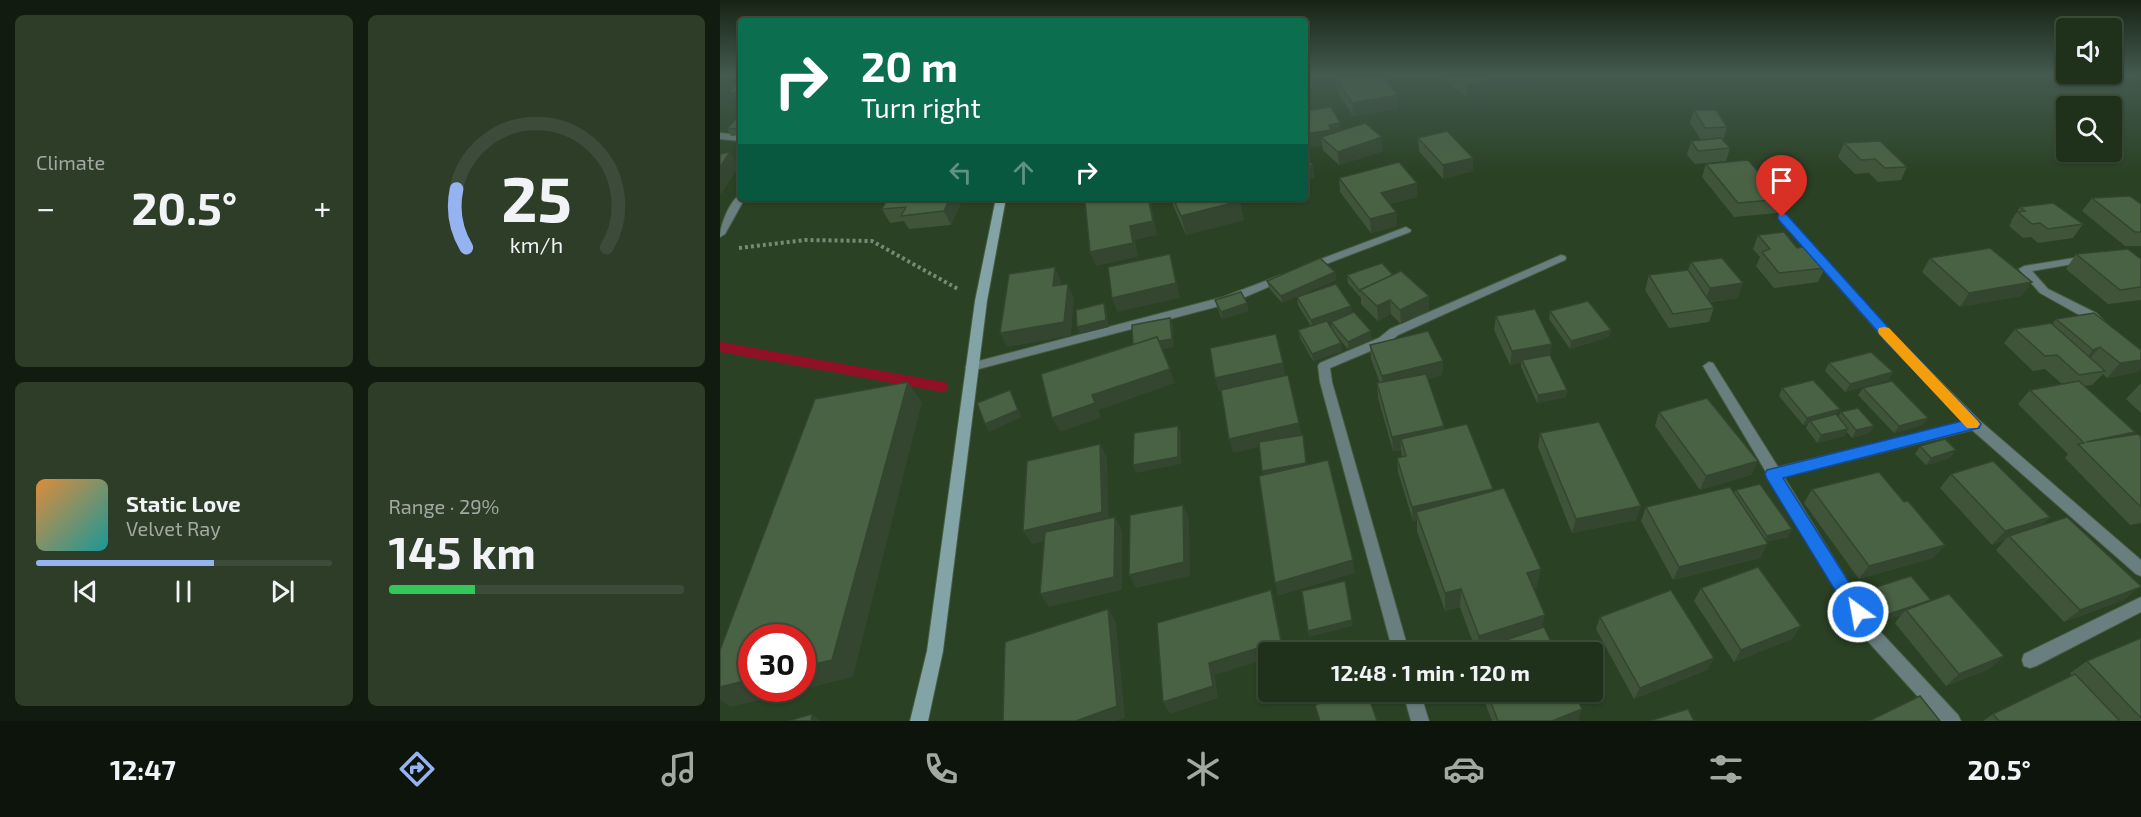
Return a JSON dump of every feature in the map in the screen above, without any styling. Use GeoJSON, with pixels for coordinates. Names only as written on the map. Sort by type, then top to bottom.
{"type":"FeatureCollection","features":[{"type":"Feature","properties":{"kind":"street"},"geometry":{"type":"LineString","coordinates":[[720,136],[738,138]]}},
{"type":"Feature","properties":{"kind":"street"},"geometry":{"type":"LineString","coordinates":[[720,234],[739,201]]}},
{"type":"Feature","properties":{"kind":"street"},"geometry":{"type":"LineString","coordinates":[[919,721],[935,651],[971,367],[1000,201]]}},
{"type":"Feature","properties":{"kind":"street"},"geometry":{"type":"LineString","coordinates":[[1782,217],[1891,339],[1974,424],[2141,569]]}},
{"type":"Feature","properties":{"kind":"street"},"geometry":{"type":"LineString","coordinates":[[971,367],[1227,300],[1406,230]]}},
{"type":"Feature","properties":{"kind":"street"},"geometry":{"type":"LineString","coordinates":[[2099,257],[2024,269],[2044,291],[2092,316],[2108,330]]}},
{"type":"Feature","properties":{"kind":"street"},"geometry":{"type":"LineString","coordinates":[[1398,642],[1326,382],[1324,366],[1383,341],[1394,332],[1561,258]]}},
{"type":"Feature","properties":{"kind":"street"},"geometry":{"type":"LineString","coordinates":[[1709,366],[1870,632],[1952,721]]}},
{"type":"Feature","properties":{"kind":"street"},"geometry":{"type":"LineString","coordinates":[[1773,474],[1974,424]]}},
{"type":"Feature","properties":{"kind":"street"},"geometry":{"type":"LineString","coordinates":[[2030,660],[2141,604]]}},
{"type":"Feature","properties":{"kind":"street"},"geometry":{"type":"LineString","coordinates":[[1415,702],[1420,721]]}},
{"type":"Feature","properties":{"kind":"path"},"geometry":{"type":"LineString","coordinates":[[731,249],[775,242],[856,239],[872,241],[981,301]]}},
{"type":"Feature","properties":{"kind":"building"},"geometry":{"type":"Polygon","coordinates":[[[1331,108],[1340,123],[1329,125],[1331,130],[1308,134],[1308,111],[1331,108]]]}},
{"type":"Feature","properties":{"kind":"building"},"geometry":{"type":"Polygon","coordinates":[[[1694,110],[1716,110],[1727,127],[1705,128],[1694,110]]]}},
{"type":"Feature","properties":{"kind":"building"},"geometry":{"type":"Polygon","coordinates":[[[738,116],[738,128],[727,129],[738,116]]]}},
{"type":"Feature","properties":{"kind":"building"},"geometry":{"type":"Polygon","coordinates":[[[1365,123],[1382,137],[1338,152],[1321,137],[1365,123]]]}},
{"type":"Feature","properties":{"kind":"building"},"geometry":{"type":"Polygon","coordinates":[[[1447,131],[1473,158],[1443,165],[1418,138],[1447,131]]]}},
{"type":"Feature","properties":{"kind":"building"},"geometry":{"type":"Polygon","coordinates":[[[1721,138],[1730,148],[1698,151],[1691,141],[1721,138]]]}},
{"type":"Feature","properties":{"kind":"building"},"geometry":{"type":"Polygon","coordinates":[[[1880,141],[1907,167],[1885,168],[1875,159],[1861,160],[1844,143],[1880,141]]]}},
{"type":"Feature","properties":{"kind":"building"},"geometry":{"type":"Polygon","coordinates":[[[730,152],[720,167],[720,154],[730,152]]]}},
{"type":"Feature","properties":{"kind":"building"},"geometry":{"type":"Polygon","coordinates":[[[1748,160],[1782,199],[1738,203],[1706,164],[1748,160]]]}},
{"type":"Feature","properties":{"kind":"building"},"geometry":{"type":"Polygon","coordinates":[[[1399,162],[1417,183],[1381,193],[1396,212],[1370,219],[1339,178],[1399,162]]]}},
{"type":"Feature","properties":{"kind":"building"},"geometry":{"type":"Polygon","coordinates":[[[2130,196],[2141,204],[2141,232],[2135,232],[2092,198],[2130,196]]]}},
{"type":"Feature","properties":{"kind":"building"},"geometry":{"type":"Polygon","coordinates":[[[886,201],[949,201],[944,211],[901,216],[906,207],[882,209],[886,201]]]}},
{"type":"Feature","properties":{"kind":"building"},"geometry":{"type":"Polygon","coordinates":[[[1085,201],[1149,201],[1153,221],[1130,226],[1133,243],[1090,252],[1085,201]]]}},
{"type":"Feature","properties":{"kind":"building"},"geometry":{"type":"Polygon","coordinates":[[[1174,201],[1240,201],[1181,216],[1174,201]]]}},
{"type":"Feature","properties":{"kind":"building"},"geometry":{"type":"Polygon","coordinates":[[[2053,203],[2083,224],[2048,229],[2040,223],[2032,224],[2018,212],[2025,211],[2020,207],[2053,203]]]}},
{"type":"Feature","properties":{"kind":"building"},"geometry":{"type":"Polygon","coordinates":[[[1784,232],[1797,248],[1807,246],[1825,268],[1779,273],[1762,252],[1770,249],[1758,235],[1784,232]]]}},
{"type":"Feature","properties":{"kind":"building"},"geometry":{"type":"Polygon","coordinates":[[[1990,248],[2032,282],[1969,293],[1930,258],[1990,248]]]}},
{"type":"Feature","properties":{"kind":"building"},"geometry":{"type":"Polygon","coordinates":[[[2128,249],[2141,259],[2141,287],[2120,290],[2076,254],[2128,249]]]}},
{"type":"Feature","properties":{"kind":"building"},"geometry":{"type":"Polygon","coordinates":[[[1170,254],[1176,283],[1112,298],[1108,267],[1170,254]]]}},
{"type":"Feature","properties":{"kind":"building"},"geometry":{"type":"Polygon","coordinates":[[[1320,258],[1335,272],[1281,296],[1267,281],[1320,258]]]}},
{"type":"Feature","properties":{"kind":"building"},"geometry":{"type":"Polygon","coordinates":[[[1722,258],[1743,283],[1710,288],[1691,262],[1722,258]]]}},
{"type":"Feature","properties":{"kind":"building"},"geometry":{"type":"Polygon","coordinates":[[[1382,263],[1393,275],[1360,291],[1347,275],[1382,263]]]}},
{"type":"Feature","properties":{"kind":"building"},"geometry":{"type":"Polygon","coordinates":[[[1055,267],[1053,286],[1068,284],[1064,322],[1000,333],[1009,274],[1055,267]]]}},
{"type":"Feature","properties":{"kind":"building"},"geometry":{"type":"Polygon","coordinates":[[[1688,270],[1714,308],[1673,314],[1649,275],[1688,270]]]}},
{"type":"Feature","properties":{"kind":"building"},"geometry":{"type":"Polygon","coordinates":[[[1401,271],[1429,296],[1400,310],[1390,300],[1377,306],[1360,290],[1401,271]]]}},
{"type":"Feature","properties":{"kind":"building"},"geometry":{"type":"Polygon","coordinates":[[[1336,284],[1351,306],[1311,320],[1297,297],[1336,284]]]}},
{"type":"Feature","properties":{"kind":"building"},"geometry":{"type":"Polygon","coordinates":[[[1241,292],[1247,303],[1221,312],[1215,300],[1241,292]]]}},
{"type":"Feature","properties":{"kind":"building"},"geometry":{"type":"Polygon","coordinates":[[[1588,301],[1611,330],[1571,341],[1550,311],[1588,301]]]}},
{"type":"Feature","properties":{"kind":"building"},"geometry":{"type":"Polygon","coordinates":[[[1104,303],[1106,320],[1077,327],[1076,310],[1104,303]]]}},
{"type":"Feature","properties":{"kind":"building"},"geometry":{"type":"Polygon","coordinates":[[[1535,309],[1552,344],[1512,351],[1496,316],[1535,309]]]}},
{"type":"Feature","properties":{"kind":"building"},"geometry":{"type":"Polygon","coordinates":[[[1354,312],[1371,331],[1348,342],[1331,322],[1354,312]]]}},
{"type":"Feature","properties":{"kind":"building"},"geometry":{"type":"Polygon","coordinates":[[[2094,313],[2141,350],[2141,360],[2120,363],[2100,347],[2093,350],[2056,319],[2094,313]]]}},
{"type":"Feature","properties":{"kind":"building"},"geometry":{"type":"Polygon","coordinates":[[[1170,318],[1172,339],[1159,341],[1157,337],[1133,345],[1132,325],[1170,318]]]}},
{"type":"Feature","properties":{"kind":"building"},"geometry":{"type":"Polygon","coordinates":[[[1327,321],[1341,343],[1312,354],[1298,330],[1327,321]]]}},
{"type":"Feature","properties":{"kind":"building"},"geometry":{"type":"Polygon","coordinates":[[[2051,323],[2105,371],[2079,375],[2057,355],[2045,356],[2015,329],[2051,323]]]}},
{"type":"Feature","properties":{"kind":"building"},"geometry":{"type":"Polygon","coordinates":[[[1428,331],[1443,361],[1382,376],[1370,345],[1428,331]]]}},
{"type":"Feature","properties":{"kind":"building"},"geometry":{"type":"Polygon","coordinates":[[[1276,334],[1283,363],[1215,378],[1210,348],[1276,334]]]}},
{"type":"Feature","properties":{"kind":"building"},"geometry":{"type":"Polygon","coordinates":[[[1157,337],[1170,369],[1092,395],[1095,403],[1052,418],[1041,374],[1157,337]]]}},
{"type":"Feature","properties":{"kind":"building"},"geometry":{"type":"Polygon","coordinates":[[[1871,352],[1893,372],[1850,384],[1829,363],[1871,352]]]}},
{"type":"Feature","properties":{"kind":"building"},"geometry":{"type":"Polygon","coordinates":[[[1550,355],[1567,390],[1538,395],[1522,360],[1550,355]]]}},
{"type":"Feature","properties":{"kind":"building"},"geometry":{"type":"Polygon","coordinates":[[[1426,374],[1444,426],[1392,437],[1377,383],[1426,374]]]}},
{"type":"Feature","properties":{"kind":"building"},"geometry":{"type":"Polygon","coordinates":[[[1288,375],[1299,423],[1229,439],[1221,390],[1288,375]]]}},
{"type":"Feature","properties":{"kind":"building"},"geometry":{"type":"Polygon","coordinates":[[[1813,380],[1840,409],[1807,418],[1782,388],[1813,380]]]}},
{"type":"Feature","properties":{"kind":"building"},"geometry":{"type":"Polygon","coordinates":[[[1892,381],[1928,418],[1899,426],[1863,388],[1892,381]]]}},
{"type":"Feature","properties":{"kind":"building"},"geometry":{"type":"Polygon","coordinates":[[[2079,381],[2135,432],[2086,442],[2138,434],[2141,437],[2141,507],[2078,444],[2084,443],[2030,390],[2079,381]]]}},
{"type":"Feature","properties":{"kind":"building"},"geometry":{"type":"Polygon","coordinates":[[[908,382],[832,660],[816,664],[816,624],[738,624],[738,682],[720,687],[720,650],[815,399],[908,382]]]}},
{"type":"Feature","properties":{"kind":"building"},"geometry":{"type":"Polygon","coordinates":[[[1010,390],[1018,410],[985,424],[977,403],[1010,390]]]}},
{"type":"Feature","properties":{"kind":"building"},"geometry":{"type":"Polygon","coordinates":[[[1707,398],[1758,461],[1706,476],[1659,412],[1707,398]]]}},
{"type":"Feature","properties":{"kind":"building"},"geometry":{"type":"Polygon","coordinates":[[[1858,408],[1874,426],[1856,430],[1841,412],[1858,408]]]}},
{"type":"Feature","properties":{"kind":"building"},"geometry":{"type":"Polygon","coordinates":[[[1836,414],[1848,429],[1821,435],[1810,421],[1836,414]]]}},
{"type":"Feature","properties":{"kind":"building"},"geometry":{"type":"Polygon","coordinates":[[[1599,422],[1641,506],[1576,519],[1540,433],[1599,422]]]}},
{"type":"Feature","properties":{"kind":"building"},"geometry":{"type":"Polygon","coordinates":[[[1467,424],[1493,489],[1412,507],[1397,458],[1406,456],[1401,439],[1467,424]]]}},
{"type":"Feature","properties":{"kind":"building"},"geometry":{"type":"Polygon","coordinates":[[[1178,426],[1178,457],[1133,465],[1134,433],[1178,426]]]}},
{"type":"Feature","properties":{"kind":"building"},"geometry":{"type":"Polygon","coordinates":[[[1303,435],[1306,463],[1262,471],[1259,442],[1303,435]]]}},
{"type":"Feature","properties":{"kind":"building"},"geometry":{"type":"Polygon","coordinates":[[[1945,439],[1956,450],[1931,458],[1920,446],[1945,439]]]}},
{"type":"Feature","properties":{"kind":"building"},"geometry":{"type":"Polygon","coordinates":[[[1100,444],[1102,512],[1023,531],[1027,461],[1100,444]]]}},
{"type":"Feature","properties":{"kind":"building"},"geometry":{"type":"Polygon","coordinates":[[[1328,460],[1353,560],[1275,583],[1259,476],[1328,460]]]}},
{"type":"Feature","properties":{"kind":"building"},"geometry":{"type":"Polygon","coordinates":[[[1993,461],[2050,517],[2005,531],[1951,474],[1993,461]]]}},
{"type":"Feature","properties":{"kind":"building"},"geometry":{"type":"Polygon","coordinates":[[[1879,472],[1904,502],[1908,501],[1945,545],[1869,566],[1812,489],[1879,472]]]}},
{"type":"Feature","properties":{"kind":"building"},"geometry":{"type":"Polygon","coordinates":[[[1760,484],[1792,529],[1767,536],[1736,490],[1760,484]]]}},
{"type":"Feature","properties":{"kind":"building"},"geometry":{"type":"Polygon","coordinates":[[[1730,487],[1768,544],[1679,567],[1646,507],[1730,487]]]}},
{"type":"Feature","properties":{"kind":"building"},"geometry":{"type":"Polygon","coordinates":[[[1504,488],[1541,569],[1527,573],[1545,615],[1479,636],[1461,589],[1445,593],[1416,512],[1504,488]]]}},
{"type":"Feature","properties":{"kind":"building"},"geometry":{"type":"Polygon","coordinates":[[[1183,505],[1184,562],[1129,575],[1130,515],[1183,505]]]}},
{"type":"Feature","properties":{"kind":"building"},"geometry":{"type":"Polygon","coordinates":[[[1115,517],[1114,577],[1040,594],[1045,532],[1115,517]]]}},
{"type":"Feature","properties":{"kind":"building"},"geometry":{"type":"Polygon","coordinates":[[[2067,517],[2141,587],[2080,610],[2009,536],[2067,517]]]}},
{"type":"Feature","properties":{"kind":"building"},"geometry":{"type":"Polygon","coordinates":[[[1758,567],[1801,626],[1741,650],[1701,588],[1758,567]]]}},
{"type":"Feature","properties":{"kind":"building"},"geometry":{"type":"Polygon","coordinates":[[[1911,576],[1931,600],[1889,614],[1870,589],[1911,576]]]}},
{"type":"Feature","properties":{"kind":"building"},"geometry":{"type":"Polygon","coordinates":[[[1345,581],[1352,620],[1308,631],[1302,591],[1345,581]]]}},
{"type":"Feature","properties":{"kind":"building"},"geometry":{"type":"Polygon","coordinates":[[[1271,590],[1281,641],[1258,642],[1258,648],[1209,663],[1213,686],[1163,702],[1157,623],[1271,590]]]}},
{"type":"Feature","properties":{"kind":"building"},"geometry":{"type":"Polygon","coordinates":[[[1671,590],[1714,658],[1640,688],[1600,617],[1671,590]]]}},
{"type":"Feature","properties":{"kind":"building"},"geometry":{"type":"Polygon","coordinates":[[[1949,594],[2004,656],[1959,674],[1906,610],[1949,594]]]}},
{"type":"Feature","properties":{"kind":"building"},"geometry":{"type":"Polygon","coordinates":[[[1108,609],[1117,706],[1076,721],[1003,721],[1005,642],[1108,609]]]}},
{"type":"Feature","properties":{"kind":"building"},"geometry":{"type":"Polygon","coordinates":[[[1544,627],[1551,642],[1501,642],[1544,627]]]}},
{"type":"Feature","properties":{"kind":"building"},"geometry":{"type":"Polygon","coordinates":[[[2141,638],[2141,718],[2087,661],[2141,638]]]}},
{"type":"Feature","properties":{"kind":"building"},"geometry":{"type":"Polygon","coordinates":[[[2075,674],[2120,721],[1999,721],[1993,714],[2075,674]]]}},
{"type":"Feature","properties":{"kind":"building"},"geometry":{"type":"Polygon","coordinates":[[[1920,696],[1940,721],[1869,721],[1920,696]]]}},
{"type":"Feature","properties":{"kind":"building"},"geometry":{"type":"Polygon","coordinates":[[[1322,702],[1370,702],[1377,721],[1320,721],[1315,705],[1322,702]]]}},
{"type":"Feature","properties":{"kind":"building"},"geometry":{"type":"Polygon","coordinates":[[[1491,702],[1579,702],[1582,709],[1552,721],[1498,721],[1491,702]]]}},
{"type":"Feature","properties":{"kind":"building"},"geometry":{"type":"Polygon","coordinates":[[[1688,709],[1694,721],[1649,721],[1688,709]]]}},
{"type":"Feature","properties":{"kind":"building"},"geometry":{"type":"Polygon","coordinates":[[[812,714],[811,721],[788,721],[812,714]]]}},
{"type":"Feature","properties":{"kind":"waterway"},"geometry":{"type":"LineString","coordinates":[[720,347],[943,387]]}},
{"type":"Feature","properties":{"kind":"slow traffic"},"geometry":{"type":"LineString","coordinates":[[1884,331],[1974,424],[1972,424]]}},
{"type":"Feature","properties":{"kind":"route"},"geometry":{"type":"LineString","coordinates":[[1782,217],[1891,339],[1974,424],[1773,474],[1858,612]]}}]}
